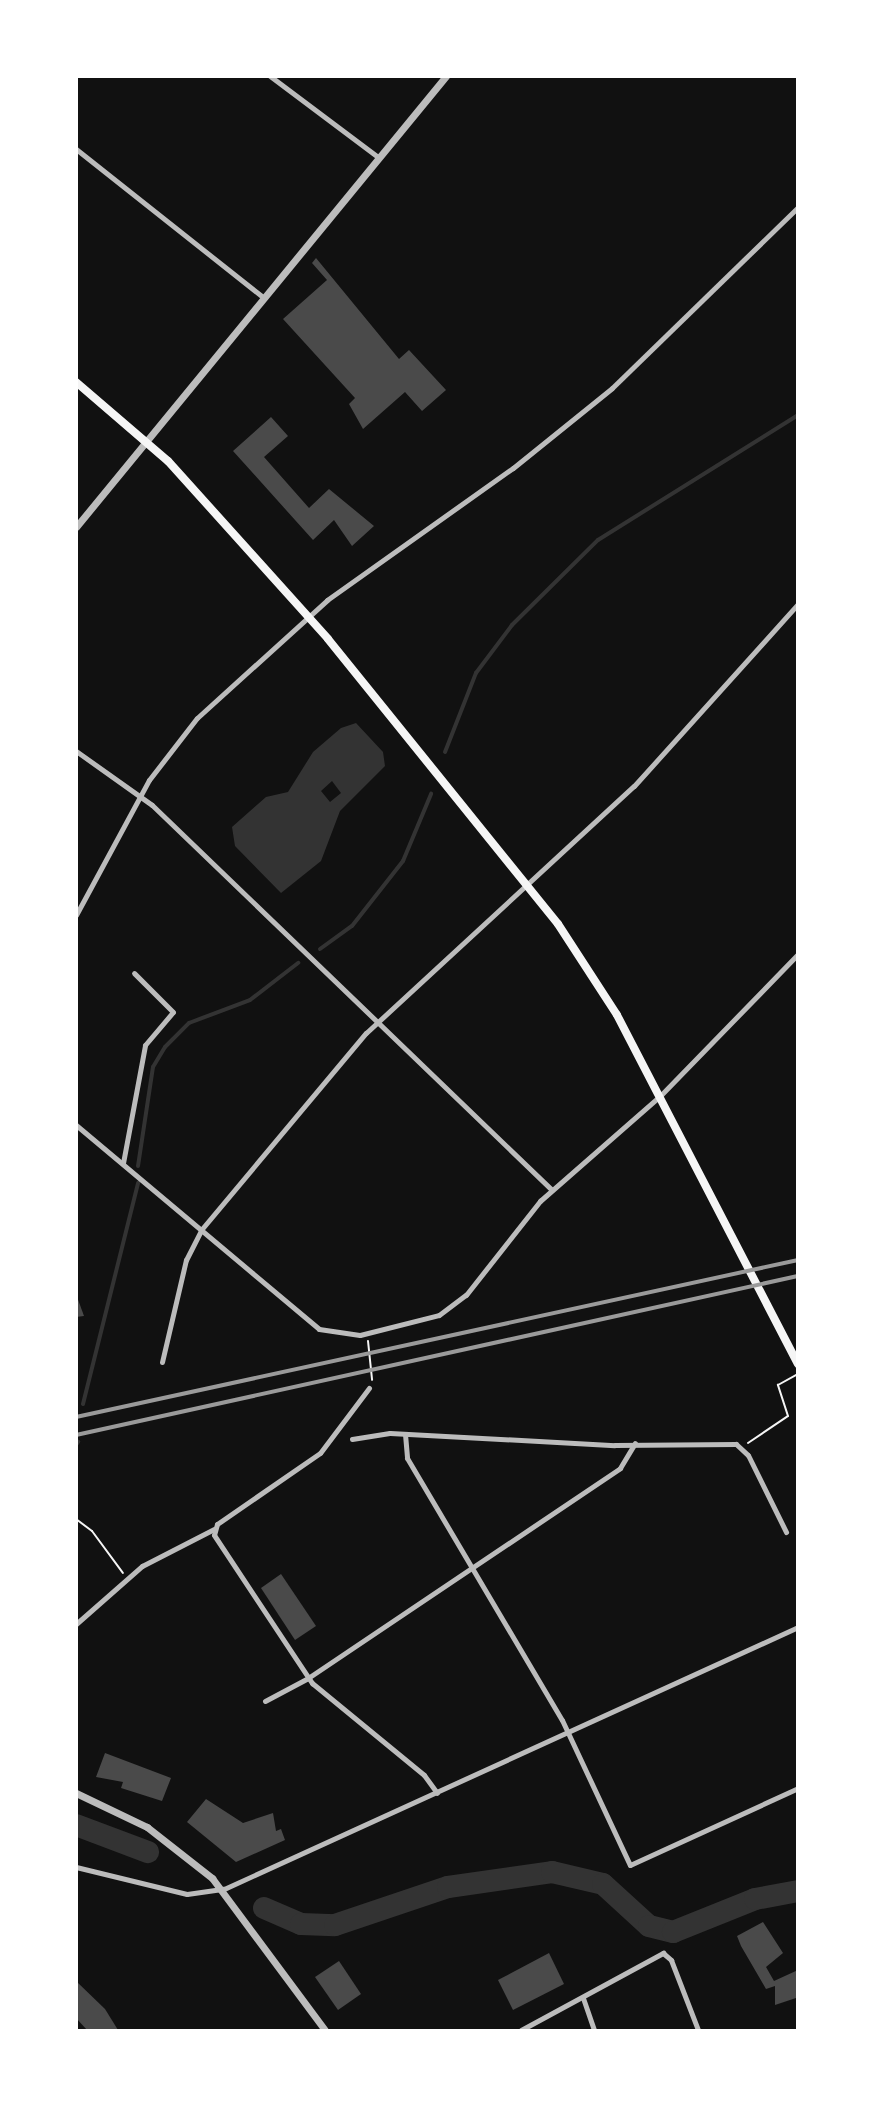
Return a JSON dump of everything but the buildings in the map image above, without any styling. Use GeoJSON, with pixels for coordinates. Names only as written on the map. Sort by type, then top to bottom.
{"type":"FeatureCollection","features":[{"type":"Feature","properties":{"kind":"main road"},"geometry":{"type":"LineString","coordinates":[[76,382],[146,439],[309,617],[526,882],[598,984],[798,1364]]}},
{"type":"Feature","properties":{"kind":"street"},"geometry":{"type":"LineString","coordinates":[[270,76],[378,157]]}},
{"type":"Feature","properties":{"kind":"street"},"geometry":{"type":"LineString","coordinates":[[76,527],[446,76]]}},
{"type":"Feature","properties":{"kind":"street"},"geometry":{"type":"LineString","coordinates":[[76,149],[263,297]]}},
{"type":"Feature","properties":{"kind":"street"},"geometry":{"type":"LineString","coordinates":[[76,915],[140,798],[184,732],[309,617],[552,438],[685,321],[798,207]]}},
{"type":"Feature","properties":{"kind":"street"},"geometry":{"type":"LineString","coordinates":[[162,1362],[186,1260],[201,1230],[378,1023],[526,882],[634,786],[798,604]]}},
{"type":"Feature","properties":{"kind":"street"},"geometry":{"type":"LineString","coordinates":[[76,751],[140,798],[552,1190]]}},
{"type":"Feature","properties":{"kind":"street"},"geometry":{"type":"LineString","coordinates":[[76,1125],[319,1329],[344,1336],[366,1333],[452,1308],[485,1276],[552,1190],[659,1097],[798,954]]}},
{"type":"Feature","properties":{"kind":"street"},"geometry":{"type":"LineString","coordinates":[[123,1163],[143,1051],[173,1012],[134,973]]}},
{"type":"Feature","properties":{"kind":"street"},"geometry":{"type":"LineString","coordinates":[[76,1624],[126,1577],[214,1529],[320,1453],[369,1388]]}},
{"type":"Feature","properties":{"kind":"street"},"geometry":{"type":"LineString","coordinates":[[352,1439],[405,1434],[741,1447],[786,1532]]}},
{"type":"Feature","properties":{"kind":"street"},"geometry":{"type":"LineString","coordinates":[[405,1434],[407,1458],[569,1733],[630,1865],[798,1788]]}},
{"type":"Feature","properties":{"kind":"street"},"geometry":{"type":"LineString","coordinates":[[265,1701],[308,1678],[620,1468],[635,1443]]}},
{"type":"Feature","properties":{"kind":"street"},"geometry":{"type":"LineString","coordinates":[[214,1529],[308,1678],[424,1775],[437,1793]]}},
{"type":"Feature","properties":{"kind":"street"},"geometry":{"type":"LineString","coordinates":[[76,1867],[187,1894],[224,1889],[798,1627]]}},
{"type":"Feature","properties":{"kind":"street"},"geometry":{"type":"LineString","coordinates":[[76,1792],[159,1834],[224,1889],[325,2031]]}},
{"type":"Feature","properties":{"kind":"street"},"geometry":{"type":"LineString","coordinates":[[521,2031],[663,1953],[671,1960],[698,2031]]}},
{"type":"Feature","properties":{"kind":"street"},"geometry":{"type":"LineString","coordinates":[[583,1998],[594,2031]]}},
{"type":"Feature","properties":{"kind":"path"},"geometry":{"type":"LineString","coordinates":[[366,1333],[373,1377],[369,1388]]}},
{"type":"Feature","properties":{"kind":"path"},"geometry":{"type":"LineString","coordinates":[[741,1447],[788,1416],[780,1382],[798,1374]]}},
{"type":"Feature","properties":{"kind":"path"},"geometry":{"type":"LineString","coordinates":[[76,1520],[92,1531],[126,1577]]}},
{"type":"Feature","properties":{"kind":"shaded area"},"geometry":{"type":"Polygon","coordinates":[[[356,723],[383,752],[385,766],[340,811],[321,861],[281,893],[235,846],[232,827],[266,797],[288,792],[313,752],[341,728],[356,723]],[[332,781],[321,791],[330,802],[341,793],[332,781]]]}},
{"type":"Feature","properties":{"kind":"waterway"},"geometry":{"type":"LineString","coordinates":[[445,752],[476,673],[512,625],[598,540],[798,415]]}},
{"type":"Feature","properties":{"kind":"waterway"},"geometry":{"type":"LineString","coordinates":[[320,949],[352,926],[403,861],[431,794]]}},
{"type":"Feature","properties":{"kind":"waterway"},"geometry":{"type":"LineString","coordinates":[[138,1166],[153,1067],[165,1047],[189,1023],[250,1000],[298,963]]}},
{"type":"Feature","properties":{"kind":"waterway"},"geometry":{"type":"LineString","coordinates":[[83,1404],[138,1183]]}},
{"type":"Feature","properties":{"kind":"waterway"},"geometry":{"type":"LineString","coordinates":[[76,1825],[148,1852]]}},
{"type":"Feature","properties":{"kind":"waterway"},"geometry":{"type":"LineString","coordinates":[[264,1908],[301,1924],[335,1925],[448,1887],[552,1872],[603,1884],[649,1926],[673,1932],[755,1899],[798,1891]]}},
{"type":"Feature","properties":{"kind":"railway"},"geometry":{"type":"LineString","coordinates":[[76,1417],[798,1260]]}},
{"type":"Feature","properties":{"kind":"railway"},"geometry":{"type":"LineString","coordinates":[[76,1435],[798,1276]]}}]}
